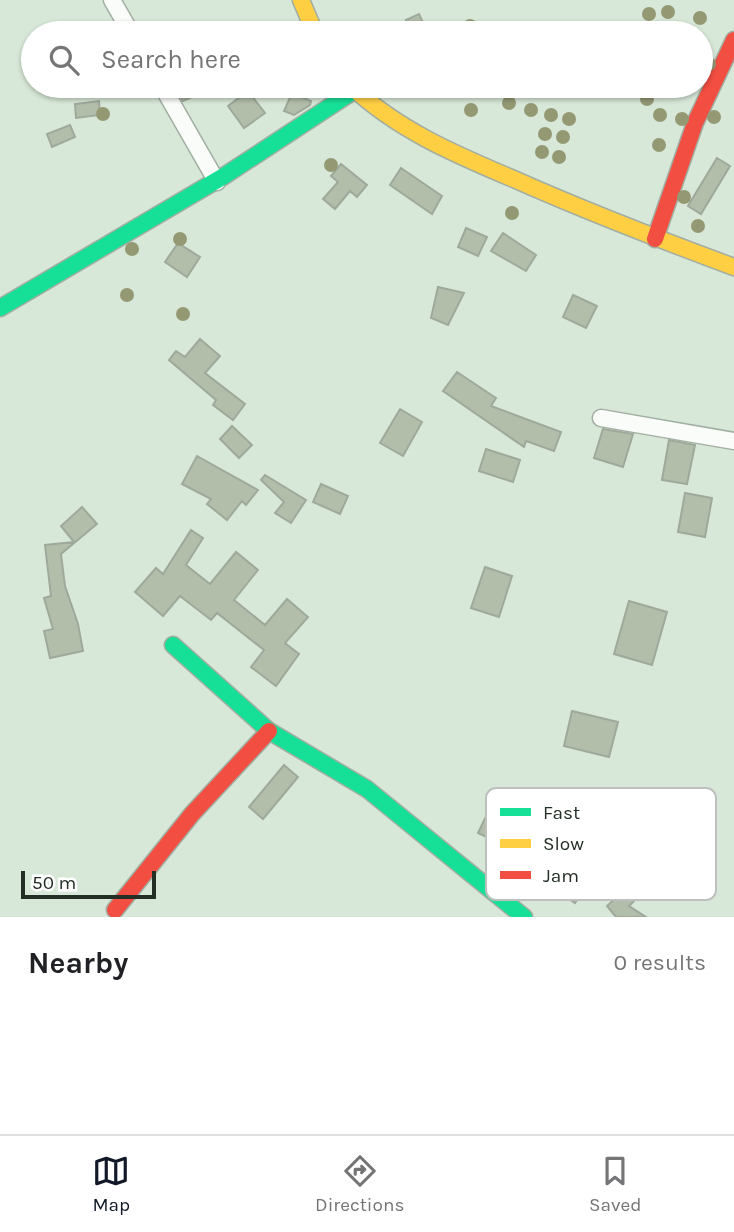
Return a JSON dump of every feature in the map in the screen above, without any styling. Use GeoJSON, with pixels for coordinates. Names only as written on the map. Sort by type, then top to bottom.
{"type":"FeatureCollection","features":[{"type":"Feature","properties":{"kind":"street"},"geometry":{"type":"LineString","coordinates":[[112,0],[124,21]]}},
{"type":"Feature","properties":{"kind":"street"},"geometry":{"type":"LineString","coordinates":[[301,0],[310,21]]}},
{"type":"Feature","properties":{"kind":"street"},"geometry":{"type":"LineString","coordinates":[[713,85],[734,40]]}},
{"type":"Feature","properties":{"kind":"street"},"geometry":{"type":"LineString","coordinates":[[169,98],[217,182]]}},
{"type":"Feature","properties":{"kind":"street"},"geometry":{"type":"LineString","coordinates":[[0,308],[217,182],[282,141],[340,98]]}},
{"type":"Feature","properties":{"kind":"street"},"geometry":{"type":"LineString","coordinates":[[364,98],[384,117],[425,140],[655,239],[734,267]]}},
{"type":"Feature","properties":{"kind":"street"},"geometry":{"type":"LineString","coordinates":[[655,239],[695,123],[707,98]]}},
{"type":"Feature","properties":{"kind":"street"},"geometry":{"type":"LineString","coordinates":[[600,418],[734,441]]}},
{"type":"Feature","properties":{"kind":"street"},"geometry":{"type":"LineString","coordinates":[[173,645],[269,731],[367,789],[486,886]]}},
{"type":"Feature","properties":{"kind":"street"},"geometry":{"type":"LineString","coordinates":[[115,910],[192,814],[269,731]]}},
{"type":"Feature","properties":{"kind":"street"},"geometry":{"type":"LineString","coordinates":[[503,900],[524,917]]}},
{"type":"Feature","properties":{"kind":"building"},"geometry":{"type":"Polygon","coordinates":[[[419,14],[422,21],[406,21],[419,14]]]}},
{"type":"Feature","properties":{"kind":"building"},"geometry":{"type":"Polygon","coordinates":[[[239,98],[253,98],[265,113],[244,128],[228,106],[239,98]]]}},
{"type":"Feature","properties":{"kind":"building"},"geometry":{"type":"Polygon","coordinates":[[[290,98],[311,101],[310,105],[294,115],[284,111],[290,98]]]}},
{"type":"Feature","properties":{"kind":"building"},"geometry":{"type":"Polygon","coordinates":[[[99,101],[100,115],[76,118],[75,104],[99,101]]]}},
{"type":"Feature","properties":{"kind":"building"},"geometry":{"type":"Polygon","coordinates":[[[70,125],[75,137],[52,147],[47,134],[70,125]]]}},
{"type":"Feature","properties":{"kind":"building"},"geometry":{"type":"Polygon","coordinates":[[[717,158],[730,166],[701,214],[688,206],[717,158]]]}},
{"type":"Feature","properties":{"kind":"building"},"geometry":{"type":"Polygon","coordinates":[[[341,164],[367,185],[357,197],[350,191],[335,209],[323,199],[338,182],[331,176],[341,164]]]}},
{"type":"Feature","properties":{"kind":"building"},"geometry":{"type":"Polygon","coordinates":[[[401,168],[442,196],[432,214],[390,185],[401,168]]]}},
{"type":"Feature","properties":{"kind":"building"},"geometry":{"type":"Polygon","coordinates":[[[466,228],[487,237],[478,256],[458,247],[466,228]]]}},
{"type":"Feature","properties":{"kind":"building"},"geometry":{"type":"Polygon","coordinates":[[[503,233],[536,255],[526,271],[491,251],[503,233]]]}},
{"type":"Feature","properties":{"kind":"building"},"geometry":{"type":"Polygon","coordinates":[[[178,243],[200,257],[187,277],[165,262],[178,243]]]}},
{"type":"Feature","properties":{"kind":"building"},"geometry":{"type":"Polygon","coordinates":[[[438,287],[464,293],[448,325],[431,318],[438,287]]]}},
{"type":"Feature","properties":{"kind":"building"},"geometry":{"type":"Polygon","coordinates":[[[573,295],[597,306],[586,328],[563,317],[573,295]]]}},
{"type":"Feature","properties":{"kind":"building"},"geometry":{"type":"Polygon","coordinates":[[[200,339],[220,356],[205,373],[245,404],[233,420],[213,405],[216,400],[169,360],[176,351],[185,357],[200,339]]]}},
{"type":"Feature","properties":{"kind":"building"},"geometry":{"type":"Polygon","coordinates":[[[457,372],[496,398],[491,406],[561,432],[554,451],[526,441],[524,447],[443,391],[457,372]]]}},
{"type":"Feature","properties":{"kind":"building"},"geometry":{"type":"Polygon","coordinates":[[[400,409],[422,422],[403,456],[380,443],[400,409]]]}},
{"type":"Feature","properties":{"kind":"building"},"geometry":{"type":"Polygon","coordinates":[[[232,426],[252,445],[239,458],[220,439],[232,426]]]}},
{"type":"Feature","properties":{"kind":"building"},"geometry":{"type":"Polygon","coordinates":[[[603,429],[633,434],[623,467],[594,458],[603,429]]]}},
{"type":"Feature","properties":{"kind":"building"},"geometry":{"type":"Polygon","coordinates":[[[669,440],[695,445],[687,484],[662,480],[669,440]]]}},
{"type":"Feature","properties":{"kind":"building"},"geometry":{"type":"Polygon","coordinates":[[[486,449],[520,460],[513,482],[479,471],[486,449]]]}},
{"type":"Feature","properties":{"kind":"building"},"geometry":{"type":"Polygon","coordinates":[[[197,456],[258,490],[246,505],[242,501],[227,520],[207,504],[211,499],[182,484],[197,456]]]}},
{"type":"Feature","properties":{"kind":"building"},"geometry":{"type":"Polygon","coordinates":[[[265,475],[306,500],[291,523],[275,513],[284,502],[261,480],[265,475]]]}},
{"type":"Feature","properties":{"kind":"building"},"geometry":{"type":"Polygon","coordinates":[[[321,484],[348,496],[340,514],[313,502],[321,484]]]}},
{"type":"Feature","properties":{"kind":"building"},"geometry":{"type":"Polygon","coordinates":[[[685,493],[712,498],[705,537],[678,532],[685,493]]]}},
{"type":"Feature","properties":{"kind":"building"},"geometry":{"type":"Polygon","coordinates":[[[82,507],[97,524],[61,554],[65,586],[78,624],[83,651],[50,658],[44,631],[53,629],[44,598],[51,596],[45,545],[74,542],[61,526],[82,507]]]}},
{"type":"Feature","properties":{"kind":"building"},"geometry":{"type":"Polygon","coordinates":[[[191,530],[203,538],[186,565],[210,584],[236,552],[258,570],[234,600],[265,625],[287,599],[308,617],[285,643],[299,654],[276,686],[251,667],[264,650],[217,613],[211,620],[180,596],[163,616],[135,592],[156,568],[163,574],[191,530]]]}},
{"type":"Feature","properties":{"kind":"building"},"geometry":{"type":"Polygon","coordinates":[[[485,567],[512,576],[499,617],[471,608],[485,567]]]}},
{"type":"Feature","properties":{"kind":"building"},"geometry":{"type":"Polygon","coordinates":[[[629,601],[667,612],[652,665],[614,654],[629,601]]]}},
{"type":"Feature","properties":{"kind":"building"},"geometry":{"type":"Polygon","coordinates":[[[572,711],[618,722],[609,757],[564,746],[572,711]]]}},
{"type":"Feature","properties":{"kind":"building"},"geometry":{"type":"Polygon","coordinates":[[[284,765],[298,777],[263,819],[249,807],[284,765]]]}},
{"type":"Feature","properties":{"kind":"building"},"geometry":{"type":"Polygon","coordinates":[[[486,816],[486,837],[478,833],[486,816]]]}},
{"type":"Feature","properties":{"kind":"building"},"geometry":{"type":"Polygon","coordinates":[[[613,900],[633,900],[629,906],[646,917],[616,917],[607,906],[613,900]]]}},
{"type":"Feature","properties":{"kind":"traffic: fast"},"geometry":{"type":"LineString","coordinates":[[0,308],[224,176],[343,98]]}},
{"type":"Feature","properties":{"kind":"traffic: fast"},"geometry":{"type":"LineString","coordinates":[[173,645],[269,731],[367,789],[486,886]]}},
{"type":"Feature","properties":{"kind":"traffic: fast"},"geometry":{"type":"LineString","coordinates":[[503,900],[524,917]]}},
{"type":"Feature","properties":{"kind":"traffic: slow"},"geometry":{"type":"LineString","coordinates":[[301,0],[310,21]]}},
{"type":"Feature","properties":{"kind":"traffic: slow"},"geometry":{"type":"LineString","coordinates":[[364,98],[409,129],[451,151],[543,192],[734,267]]}},
{"type":"Feature","properties":{"kind":"traffic: jam"},"geometry":{"type":"LineString","coordinates":[[713,85],[734,40]]}},
{"type":"Feature","properties":{"kind":"traffic: jam"},"geometry":{"type":"LineString","coordinates":[[655,239],[695,123],[707,98]]}},
{"type":"Feature","properties":{"kind":"traffic: jam"},"geometry":{"type":"LineString","coordinates":[[115,910],[192,814],[269,731]]}}]}
